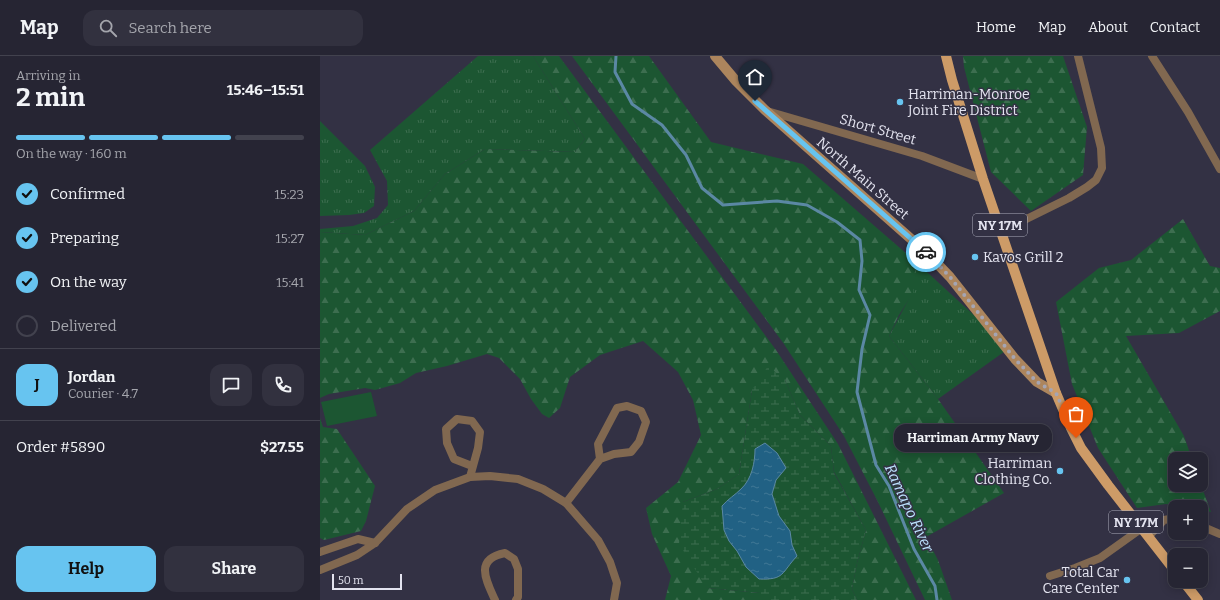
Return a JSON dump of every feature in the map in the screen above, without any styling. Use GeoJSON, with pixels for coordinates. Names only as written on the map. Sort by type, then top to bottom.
{"type":"FeatureCollection","features":[{"type":"Feature","properties":{"kind":"main road","name":"NY 17M"},"geometry":{"type":"LineString","coordinates":[[946,56],[983,179],[1056,393],[1071,428],[1081,448],[1168,562]]}},
{"type":"Feature","properties":{"kind":"main road"},"geometry":{"type":"LineString","coordinates":[[1189,588],[1198,600]]}},
{"type":"Feature","properties":{"kind":"street","name":"North Main Street"},"geometry":{"type":"LineString","coordinates":[[715,56],[736,81],[765,110],[927,253],[950,277],[1015,359],[1037,382],[1056,393]]}},
{"type":"Feature","properties":{"kind":"street"},"geometry":{"type":"LineString","coordinates":[[1002,231],[1087,188],[1096,180],[1102,168],[1101,148],[1078,56]]}},
{"type":"Feature","properties":{"kind":"street"},"geometry":{"type":"LineString","coordinates":[[1152,56],[1188,112],[1220,169]]}},
{"type":"Feature","properties":{"kind":"street","name":"Short Street"},"geometry":{"type":"LineString","coordinates":[[765,110],[922,156],[983,179]]}},
{"type":"Feature","properties":{"kind":"street"},"geometry":{"type":"LineString","coordinates":[[566,503],[600,459],[614,454],[631,452],[639,442],[646,422],[641,412],[627,406],[617,408],[598,444],[600,459]]}},
{"type":"Feature","properties":{"kind":"street"},"geometry":{"type":"LineString","coordinates":[[470,477],[478,448],[480,432],[472,421],[457,420],[446,429],[447,444],[454,459],[472,466]]}},
{"type":"Feature","properties":{"kind":"street"},"geometry":{"type":"LineString","coordinates":[[320,570],[357,555],[375,543],[407,509],[435,490],[470,477],[490,476],[518,480],[543,489],[566,503],[598,540],[610,562],[617,583],[614,600]]}},
{"type":"Feature","properties":{"kind":"street"},"geometry":{"type":"LineString","coordinates":[[1148,537],[1164,520],[1168,519]]}},
{"type":"Feature","properties":{"kind":"street"},"geometry":{"type":"LineString","coordinates":[[1050,576],[1100,558],[1142,528]]}},
{"type":"Feature","properties":{"kind":"street"},"geometry":{"type":"LineString","coordinates":[[1208,529],[1220,534]]}},
{"type":"Feature","properties":{"kind":"street"},"geometry":{"type":"LineString","coordinates":[[320,552],[358,539],[375,543]]}},
{"type":"Feature","properties":{"kind":"street"},"geometry":{"type":"LineString","coordinates":[[495,600],[487,582],[484,570],[488,560],[494,555],[505,553],[514,559],[518,569],[518,597],[516,600]]}},
{"type":"Feature","properties":{"kind":"green space"},"geometry":{"type":"Polygon","coordinates":[[[478,56],[533,56],[585,139],[575,152],[485,149],[445,174],[414,211],[365,235],[320,232],[320,229],[353,226],[377,218],[388,205],[387,181],[370,150],[478,56]]]}},
{"type":"Feature","properties":{"kind":"green space"},"geometry":{"type":"Polygon","coordinates":[[[533,56],[559,56],[776,350],[838,444],[916,600],[857,600],[852,589],[866,530],[834,472],[831,446],[800,415],[785,380],[752,390],[739,474],[717,489],[683,502],[707,588],[760,593],[760,600],[665,600],[671,576],[652,534],[646,508],[678,482],[701,435],[693,400],[678,372],[643,341],[600,355],[570,377],[560,408],[549,418],[542,414],[531,399],[520,379],[499,358],[487,354],[447,366],[416,373],[400,383],[375,390],[365,388],[329,394],[320,398],[320,232],[365,235],[414,211],[445,174],[485,149],[575,152],[585,139],[533,56]]]}},
{"type":"Feature","properties":{"kind":"green space"},"geometry":{"type":"Polygon","coordinates":[[[572,56],[649,56],[711,142],[803,164],[915,261],[913,293],[899,315],[889,336],[938,399],[1004,493],[926,537],[938,560],[952,600],[925,600],[877,500],[844,436],[784,344],[572,56]]]}},
{"type":"Feature","properties":{"kind":"green space"},"geometry":{"type":"Polygon","coordinates":[[[963,56],[1063,56],[1087,127],[1083,175],[1031,211],[991,172],[964,67],[963,56]]]}},
{"type":"Feature","properties":{"kind":"green space"},"geometry":{"type":"Polygon","coordinates":[[[320,121],[365,166],[375,187],[374,206],[364,213],[320,216],[320,121]]]}},
{"type":"Feature","properties":{"kind":"green space"},"geometry":{"type":"Polygon","coordinates":[[[1183,219],[1210,266],[1220,268],[1220,311],[1179,333],[1126,336],[1184,436],[1190,452],[1168,452],[1168,492],[1204,492],[1207,500],[1168,500],[1168,504],[1137,508],[1098,448],[1072,384],[1056,302],[1099,268],[1131,260],[1183,219]]]}},
{"type":"Feature","properties":{"kind":"green space"},"geometry":{"type":"Polygon","coordinates":[[[915,261],[1001,340],[1008,349],[938,399],[889,336],[912,293],[915,261]]]}},
{"type":"Feature","properties":{"kind":"green space"},"geometry":{"type":"Polygon","coordinates":[[[768,366],[785,380],[800,415],[831,446],[834,473],[866,530],[852,589],[857,600],[760,600],[760,593],[707,588],[679,544],[683,502],[717,489],[739,474],[752,390],[768,366]]]}},
{"type":"Feature","properties":{"kind":"green space"},"geometry":{"type":"Polygon","coordinates":[[[371,392],[377,416],[327,426],[321,402],[371,392]]]}},
{"type":"Feature","properties":{"kind":"green space"},"geometry":{"type":"Polygon","coordinates":[[[320,418],[323,427],[337,429],[375,486],[366,521],[361,531],[324,540],[320,538],[320,418]]]}},
{"type":"Feature","properties":{"kind":"green space"},"geometry":{"type":"Polygon","coordinates":[[[1208,504],[1211,512],[1208,511],[1208,504]]]}},
{"type":"Feature","properties":{"kind":"water"},"geometry":{"type":"Polygon","coordinates":[[[765,443],[777,453],[786,468],[776,480],[772,494],[779,516],[790,531],[792,545],[797,556],[778,577],[759,579],[746,567],[737,551],[729,541],[724,530],[722,506],[745,485],[752,470],[755,449],[765,443]]]}},
{"type":"Feature","properties":{"kind":"waterway","name":"Ramapo River"},"geometry":{"type":"LineString","coordinates":[[616,56],[615,72],[632,104],[662,125],[686,155],[702,188],[723,205],[777,201],[807,205],[837,222],[860,240],[862,261],[859,290],[870,315],[862,349],[857,392],[876,465],[889,486],[914,549],[935,586],[937,600]]}},
{"type":"Feature","properties":{"kind":"way so far"},"geometry":{"type":"LineString","coordinates":[[926,252],[950,277],[1015,359],[1037,382],[1056,393],[1076,438]]}},
{"type":"Feature","properties":{"kind":"place","name":"Harriman-Monroe Joint Fire District"},"geometry":{"type":"Point","coordinates":[900,102]}},
{"type":"Feature","properties":{"kind":"place","name":"Kavos Grill 2"},"geometry":{"type":"Point","coordinates":[975,257]}},
{"type":"Feature","properties":{"kind":"place","name":"Harriman Army Navy"},"geometry":{"type":"Point","coordinates":[1076,438]}},
{"type":"Feature","properties":{"kind":"place","name":"Harriman Clothing Co."},"geometry":{"type":"Point","coordinates":[1060,471]}},
{"type":"Feature","properties":{"kind":"place","name":"Total Car Care Center"},"geometry":{"type":"Point","coordinates":[1127,580]}},
{"type":"Feature","properties":{"kind":"route"},"geometry":{"type":"LineString","coordinates":[[755,101],[926,252]]}}]}
